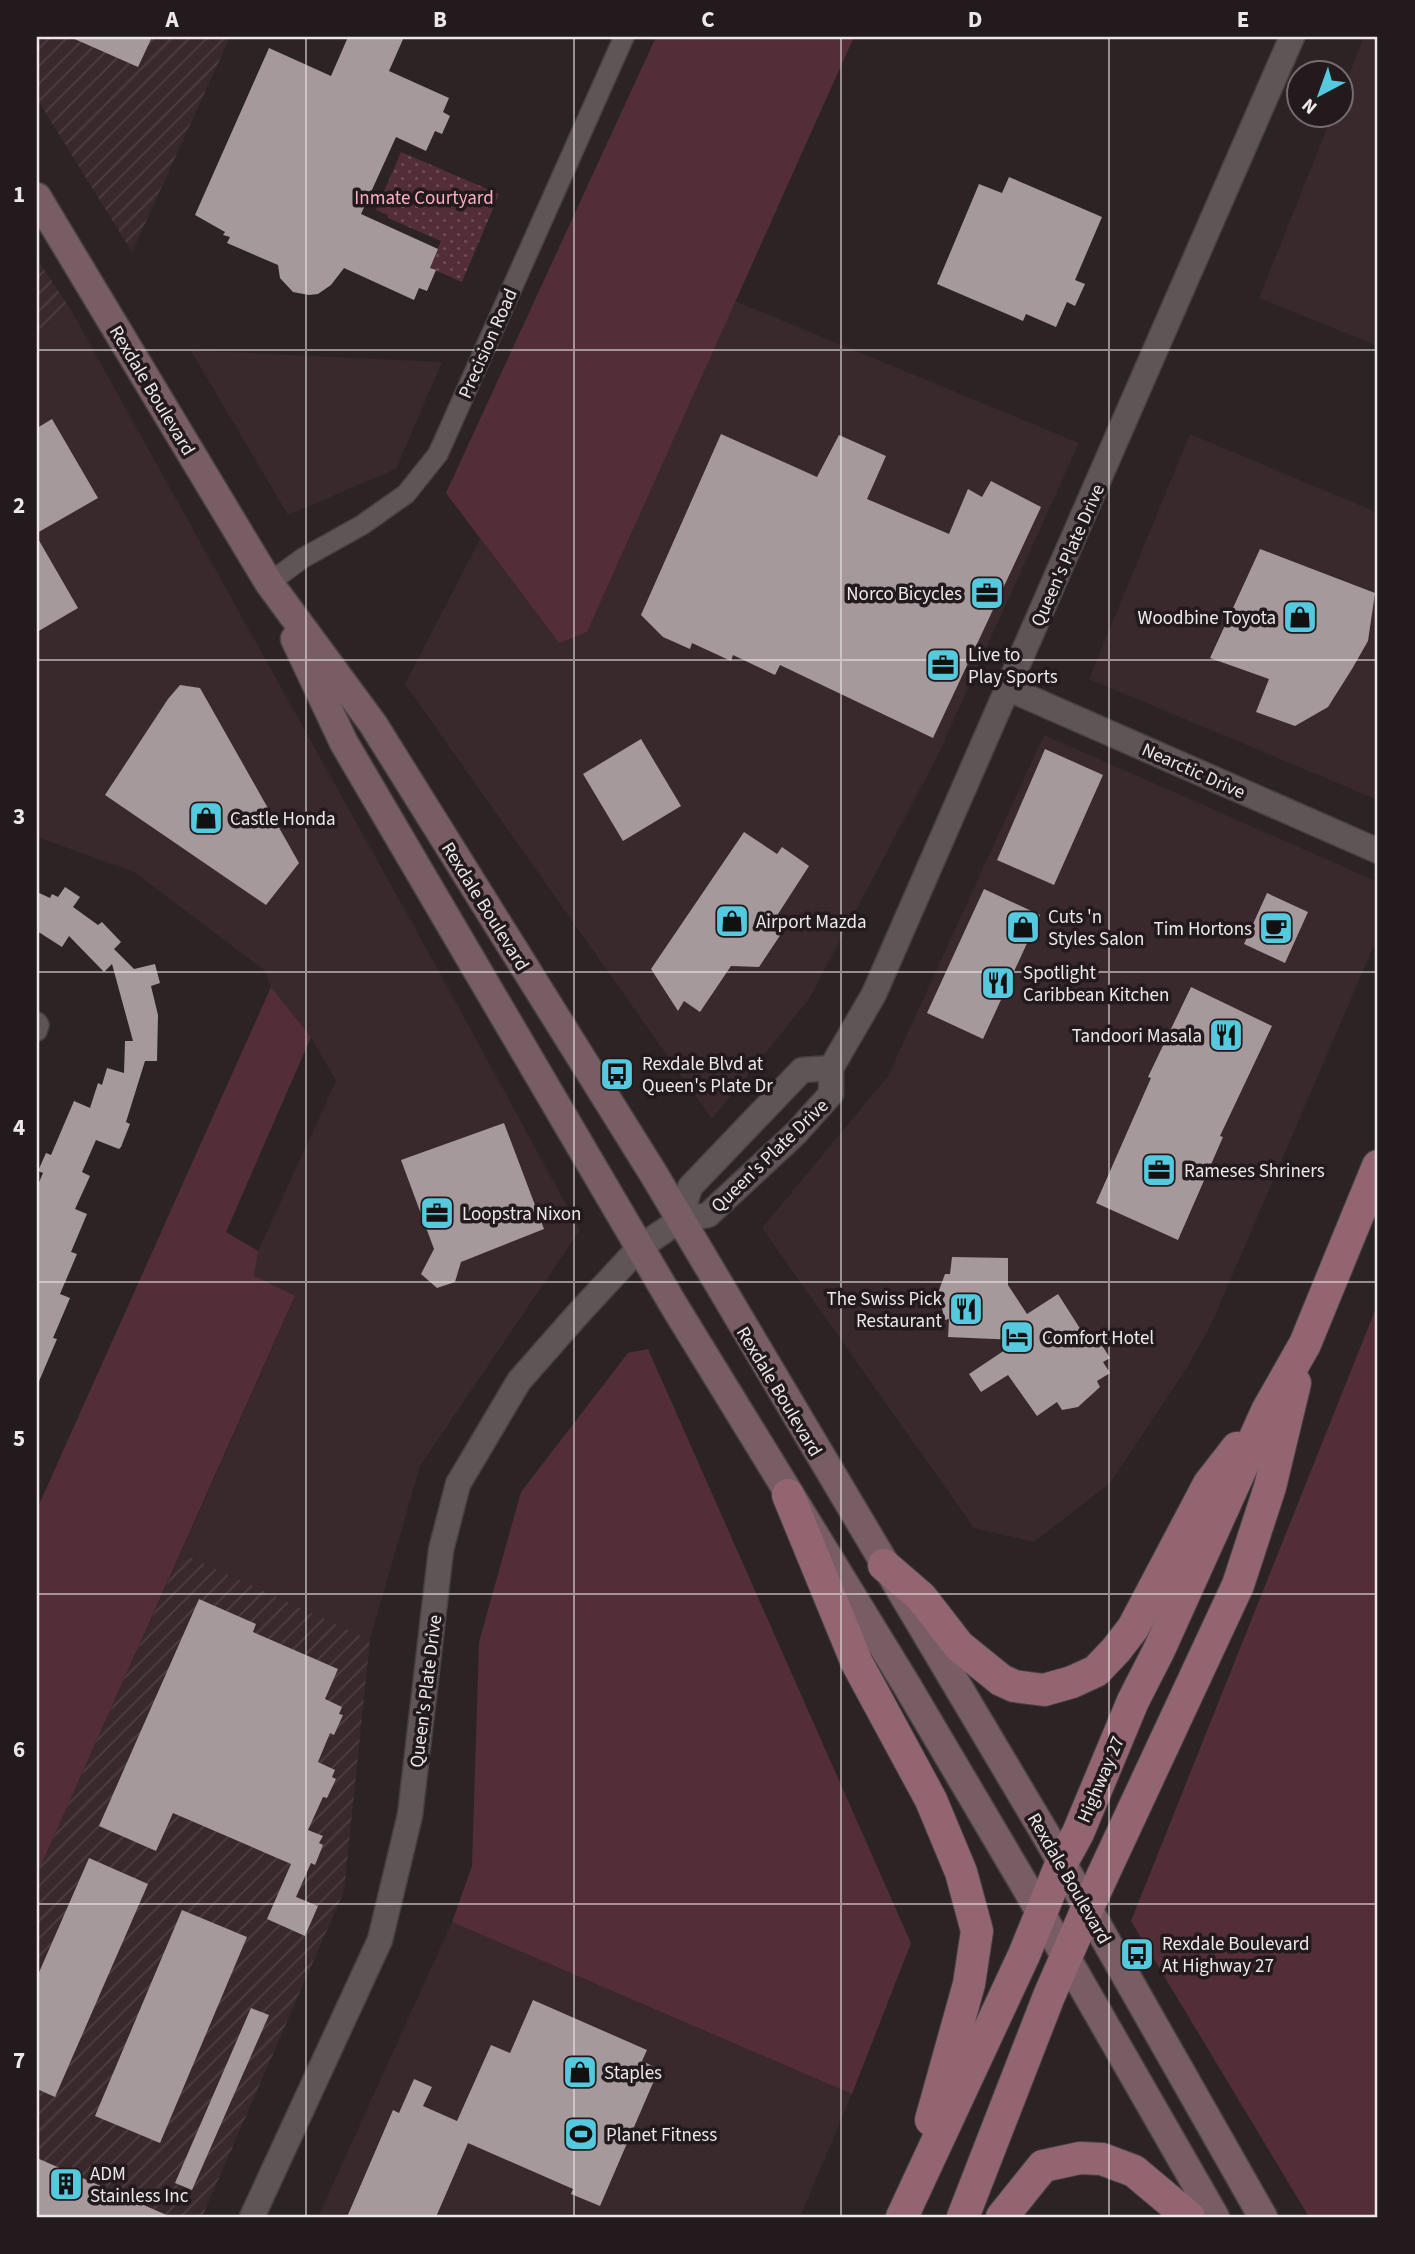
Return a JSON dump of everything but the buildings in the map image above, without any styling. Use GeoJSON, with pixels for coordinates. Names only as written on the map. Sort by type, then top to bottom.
{"type":"FeatureCollection","features":[{"type":"Feature","properties":{"kind":"main road","name":"Rexdale Boulevard"},"geometry":{"type":"LineString","coordinates":[[37,197],[269,583],[373,724],[680,1220],[1061,1864],[1263,2217]]}},
{"type":"Feature","properties":{"kind":"main road","name":"Rexdale Boulevard"},"geometry":{"type":"LineString","coordinates":[[269,583],[344,743],[639,1248],[906,1684],[1215,2217]]}},
{"type":"Feature","properties":{"kind":"main road","name":"Highway 27"},"geometry":{"type":"LineString","coordinates":[[903,2216],[1024,1955],[1133,1701],[1159,1650],[1266,1411],[1305,1344],[1378,1166]]}},
{"type":"Feature","properties":{"kind":"main road","name":"Highway 27"},"geometry":{"type":"LineString","coordinates":[[963,2217],[1087,1909],[1238,1585],[1270,1487],[1305,1344]]}},
{"type":"Feature","properties":{"kind":"main road"},"geometry":{"type":"LineString","coordinates":[[884,1565],[920,1597],[959,1646],[1001,1680],[1014,1686],[1044,1690],[1086,1677],[1096,1671],[1133,1628],[1209,1484],[1266,1411]]}},
{"type":"Feature","properties":{"kind":"main road"},"geometry":{"type":"LineString","coordinates":[[788,1495],[858,1663],[931,1800],[961,1872],[977,1931],[969,1984],[903,2216]]}},
{"type":"Feature","properties":{"kind":"main road"},"geometry":{"type":"LineString","coordinates":[[1002,2217],[1043,2166],[1080,2158],[1102,2159],[1134,2171],[1189,2217]]}},
{"type":"Feature","properties":{"kind":"street","name":"Precision Road"},"geometry":{"type":"LineString","coordinates":[[269,583],[303,558],[362,525],[406,494],[438,454],[624,37]]}},
{"type":"Feature","properties":{"kind":"street","name":"Queen's Plate Drive"},"geometry":{"type":"LineString","coordinates":[[253,2217],[380,1940],[410,1815],[442,1550],[458,1484],[519,1381],[639,1248],[680,1220],[708,1214],[796,1133],[831,1094],[831,1068],[874,994],[1292,37]]}},
{"type":"Feature","properties":{"kind":"street","name":"Nearctic Drive"},"geometry":{"type":"LineString","coordinates":[[1009,689],[1378,851]]}},
{"type":"Feature","properties":{"kind":"street"},"geometry":{"type":"LineString","coordinates":[[37,1022],[37,1031]]}},
{"type":"Feature","properties":{"kind":"street","name":"Queen's Plate Drive"},"geometry":{"type":"LineString","coordinates":[[680,1220],[690,1187],[802,1070],[831,1068]]}},
{"type":"Feature","properties":{"kind":"shaded area"},"geometry":{"type":"Polygon","coordinates":[[[37,37],[230,37],[132,252],[37,99],[37,37]]]}},
{"type":"Feature","properties":{"kind":"shaded area"},"geometry":{"type":"Polygon","coordinates":[[[1364,37],[1378,37],[1378,346],[1259,298],[1326,130],[1356,130],[1355,60],[1364,37]]]}},
{"type":"Feature","properties":{"kind":"shaded area"},"geometry":{"type":"Polygon","coordinates":[[[37,259],[71,310],[37,331],[37,259]]]}},
{"type":"Feature","properties":{"kind":"shaded area"},"geometry":{"type":"Polygon","coordinates":[[[735,301],[1079,443],[936,759],[809,999],[712,1119],[405,684],[480,539],[559,643],[587,632],[735,301]]]}},
{"type":"Feature","properties":{"kind":"shaded area"},"geometry":{"type":"Polygon","coordinates":[[[71,310],[580,1230],[420,1466],[370,1640],[181,1553],[295,1297],[254,1276],[258,1251],[336,1081],[311,1037],[271,987],[264,970],[134,872],[37,837],[37,331],[71,310]]]}},
{"type":"Feature","properties":{"kind":"shaded area"},"geometry":{"type":"Polygon","coordinates":[[[191,351],[442,362],[396,469],[288,515],[191,351]]]}},
{"type":"Feature","properties":{"kind":"shaded area"},"geometry":{"type":"Polygon","coordinates":[[[1190,434],[1378,513],[1378,800],[1089,679],[1190,434]]]}},
{"type":"Feature","properties":{"kind":"shaded area"},"geometry":{"type":"Polygon","coordinates":[[[1044,735],[1378,882],[1378,936],[1210,1327],[1186,1369],[1110,1483],[1034,1542],[974,1528],[762,1228],[888,1076],[1044,735]]]}},
{"type":"Feature","properties":{"kind":"shaded area"},"geometry":{"type":"Polygon","coordinates":[[[181,1553],[370,1640],[344,1891],[202,2217],[37,2217],[37,1874],[181,1553]]]}},
{"type":"Feature","properties":{"kind":"shaded area"},"geometry":{"type":"Polygon","coordinates":[[[452,1922],[852,2094],[800,2217],[318,2217],[452,1922]]]}},
{"type":"Feature","properties":{"kind":"green space"},"geometry":{"type":"Polygon","coordinates":[[[656,37],[854,37],[587,632],[559,643],[446,493],[656,37]]]}},
{"type":"Feature","properties":{"kind":"green space","name":"Inmate Courtyard"},"geometry":{"type":"Polygon","coordinates":[[[401,152],[499,194],[462,282],[430,268],[441,241],[376,210],[401,152]]]}},
{"type":"Feature","properties":{"kind":"green space"},"geometry":{"type":"Polygon","coordinates":[[[271,987],[311,1037],[226,1232],[258,1251],[254,1276],[295,1296],[37,1874],[37,1509],[271,987]]]}},
{"type":"Feature","properties":{"kind":"green space"},"geometry":{"type":"Polygon","coordinates":[[[1378,1303],[1378,2217],[1309,2217],[1131,1921],[1378,1303]]]}},
{"type":"Feature","properties":{"kind":"green space"},"geometry":{"type":"Polygon","coordinates":[[[648,1349],[911,1943],[852,2094],[452,1922],[472,1866],[479,1642],[521,1492],[628,1353],[648,1349]]]}},
{"type":"Feature","properties":{"kind":"place","name":"Norco Bicycles"},"geometry":{"type":"Point","coordinates":[987,593]}},
{"type":"Feature","properties":{"kind":"place","name":"Woodbine Toyota"},"geometry":{"type":"Point","coordinates":[1300,617]}},
{"type":"Feature","properties":{"kind":"place","name":"Live to Play Sports"},"geometry":{"type":"Point","coordinates":[943,665]}},
{"type":"Feature","properties":{"kind":"place","name":"Castle Honda"},"geometry":{"type":"Point","coordinates":[206,818]}},
{"type":"Feature","properties":{"kind":"place","name":"Airport Mazda"},"geometry":{"type":"Point","coordinates":[732,921]}},
{"type":"Feature","properties":{"kind":"place","name":"Cuts 'n Styles Salon"},"geometry":{"type":"Point","coordinates":[1023,927]}},
{"type":"Feature","properties":{"kind":"place","name":"Tim Hortons"},"geometry":{"type":"Point","coordinates":[1276,928]}},
{"type":"Feature","properties":{"kind":"place","name":"Spotlight Caribbean Kitchen"},"geometry":{"type":"Point","coordinates":[998,983]}},
{"type":"Feature","properties":{"kind":"place","name":"Tandoori Masala"},"geometry":{"type":"Point","coordinates":[1226,1035]}},
{"type":"Feature","properties":{"kind":"place","name":"Rexdale Blvd at Queen's Plate Dr"},"geometry":{"type":"Point","coordinates":[617,1074]}},
{"type":"Feature","properties":{"kind":"place","name":"Rameses Shriners"},"geometry":{"type":"Point","coordinates":[1159,1170]}},
{"type":"Feature","properties":{"kind":"place","name":"Loopstra Nixon"},"geometry":{"type":"Point","coordinates":[437,1213]}},
{"type":"Feature","properties":{"kind":"place","name":"The Swiss Pick Restaurant"},"geometry":{"type":"Point","coordinates":[966,1309]}},
{"type":"Feature","properties":{"kind":"place","name":"Comfort Hotel"},"geometry":{"type":"Point","coordinates":[1017,1337]}},
{"type":"Feature","properties":{"kind":"place","name":"Rexdale Boulevard At Highway 27"},"geometry":{"type":"Point","coordinates":[1137,1954]}},
{"type":"Feature","properties":{"kind":"place","name":"Staples"},"geometry":{"type":"Point","coordinates":[580,2072]}},
{"type":"Feature","properties":{"kind":"place","name":"Planet Fitness"},"geometry":{"type":"Point","coordinates":[581,2134]}},
{"type":"Feature","properties":{"kind":"place","name":"ADM Stainless Inc"},"geometry":{"type":"Point","coordinates":[66,2184]}}]}
